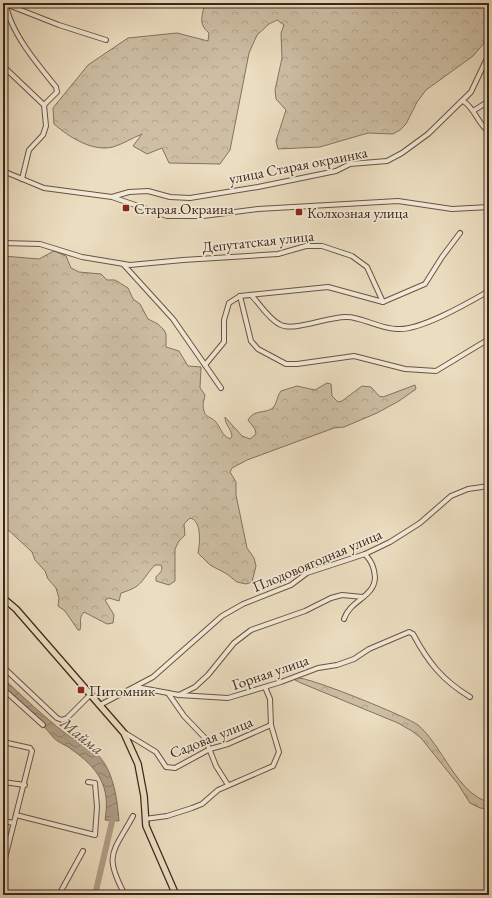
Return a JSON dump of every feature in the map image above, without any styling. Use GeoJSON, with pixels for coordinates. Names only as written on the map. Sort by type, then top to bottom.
{"type":"FeatureCollection","features":[{"type":"Feature","properties":{"kind":"main road"},"geometry":{"type":"LineString","coordinates":[[3,598],[16,609],[124,733],[138,764],[144,793],[145,819],[149,835],[176,895]]}},
{"type":"Feature","properties":{"kind":"street"},"geometry":{"type":"LineString","coordinates":[[5,4],[59,25],[106,40]]}},
{"type":"Feature","properties":{"kind":"street"},"geometry":{"type":"LineString","coordinates":[[5,4],[7,14],[22,41],[56,87],[56,92],[44,105]]}},
{"type":"Feature","properties":{"kind":"street","name":"улица Старая окраинка"},"geometry":{"type":"LineString","coordinates":[[112,197],[129,192],[148,191],[170,197],[190,198],[258,187],[336,171],[350,164],[387,161],[402,153],[428,134],[463,101],[470,92],[489,54]]}},
{"type":"Feature","properties":{"kind":"street"},"geometry":{"type":"LineString","coordinates":[[3,66],[44,105],[46,126],[43,135],[29,150],[22,179]]}},
{"type":"Feature","properties":{"kind":"street"},"geometry":{"type":"LineString","coordinates":[[463,101],[471,105],[481,124],[489,132]]}},
{"type":"Feature","properties":{"kind":"street"},"geometry":{"type":"LineString","coordinates":[[473,111],[489,101]]}},
{"type":"Feature","properties":{"kind":"street"},"geometry":{"type":"LineString","coordinates":[[3,171],[44,188],[112,197],[167,216],[203,216],[258,209],[398,201],[452,210],[489,207]]}},
{"type":"Feature","properties":{"kind":"street"},"geometry":{"type":"LineString","coordinates":[[205,365],[224,342],[224,320],[229,303],[240,296],[328,287],[383,302],[425,284],[442,257],[460,233]]}},
{"type":"Feature","properties":{"kind":"street","name":"Депутатская улица"},"geometry":{"type":"LineString","coordinates":[[3,243],[40,244],[82,257],[130,265],[278,254],[306,246],[322,246],[352,256],[367,266],[383,302]]}},
{"type":"Feature","properties":{"kind":"street"},"geometry":{"type":"LineString","coordinates":[[123,264],[173,319],[221,388]]}},
{"type":"Feature","properties":{"kind":"street"},"geometry":{"type":"LineString","coordinates":[[252,295],[279,325],[293,328],[324,319],[348,317],[398,330],[428,322],[489,291]]}},
{"type":"Feature","properties":{"kind":"street"},"geometry":{"type":"LineString","coordinates":[[240,296],[251,341],[258,349],[286,364],[297,364],[354,356],[405,369],[436,371],[489,339]]}},
{"type":"Feature","properties":{"kind":"street","name":"Плодовоягодная улица"},"geometry":{"type":"LineString","coordinates":[[100,705],[153,677],[222,616],[243,604],[291,585],[308,573],[365,554],[390,542],[420,523],[451,496],[468,489],[489,486]]}},
{"type":"Feature","properties":{"kind":"street"},"geometry":{"type":"LineString","coordinates":[[344,619],[350,607],[372,589],[375,583],[374,565],[365,554]]}},
{"type":"Feature","properties":{"kind":"street"},"geometry":{"type":"LineString","coordinates":[[179,696],[195,687],[208,676],[234,643],[251,630],[305,611],[330,598],[342,595],[363,597]]}},
{"type":"Feature","properties":{"kind":"street","name":"Горная улица"},"geometry":{"type":"LineString","coordinates":[[135,687],[179,696],[228,698],[265,687],[318,668],[336,665],[354,659],[369,649],[410,632],[413,634],[432,666],[453,685],[470,697]]}},
{"type":"Feature","properties":{"kind":"street"},"geometry":{"type":"LineString","coordinates":[[3,666],[57,718],[62,720],[67,718],[90,695]]}},
{"type":"Feature","properties":{"kind":"street"},"geometry":{"type":"LineString","coordinates":[[145,819],[167,816],[202,804],[218,790],[273,766],[279,752],[278,743],[271,725],[270,699],[265,687]]}},
{"type":"Feature","properties":{"kind":"street"},"geometry":{"type":"LineString","coordinates":[[3,689],[42,725]]}},
{"type":"Feature","properties":{"kind":"street"},"geometry":{"type":"LineString","coordinates":[[168,693],[184,716],[200,732],[210,749],[216,766],[228,785]]}},
{"type":"Feature","properties":{"kind":"street","name":"Садовая улица"},"geometry":{"type":"LineString","coordinates":[[124,733],[156,752],[166,767],[175,768],[210,749],[228,744],[271,725]]}},
{"type":"Feature","properties":{"kind":"street"},"geometry":{"type":"LineString","coordinates":[[3,742],[30,748],[32,751],[25,785],[3,866]]}},
{"type":"Feature","properties":{"kind":"street"},"geometry":{"type":"LineString","coordinates":[[3,782],[25,785]]}},
{"type":"Feature","properties":{"kind":"street"},"geometry":{"type":"LineString","coordinates":[[16,815],[94,835],[97,791],[95,783],[88,782]]}},
{"type":"Feature","properties":{"kind":"street"},"geometry":{"type":"LineString","coordinates":[[125,895],[114,875],[112,860],[114,846],[134,816]]}},
{"type":"Feature","properties":{"kind":"street"},"geometry":{"type":"LineString","coordinates":[[3,821],[14,823]]}},
{"type":"Feature","properties":{"kind":"street"},"geometry":{"type":"LineString","coordinates":[[62,895],[60,891],[83,851]]}},
{"type":"Feature","properties":{"kind":"green space"},"geometry":{"type":"Polygon","coordinates":[[[205,3],[489,3],[489,22],[486,26],[484,43],[473,56],[426,90],[417,102],[406,124],[393,134],[368,133],[320,147],[278,149],[276,141],[286,110],[276,99],[275,90],[282,58],[281,33],[284,25],[277,20],[269,24],[257,35],[249,53],[230,150],[220,164],[169,163],[162,148],[147,154],[133,146],[142,134],[113,147],[97,147],[81,142],[54,124],[53,108],[88,65],[128,38],[177,33],[208,41],[209,33],[202,23],[205,3]]]}},
{"type":"Feature","properties":{"kind":"green space"},"geometry":{"type":"Polygon","coordinates":[[[54,251],[66,256],[71,268],[79,272],[101,274],[107,280],[115,280],[128,288],[133,299],[140,304],[148,319],[158,324],[164,330],[166,334],[166,347],[179,351],[188,366],[201,367],[200,388],[205,395],[203,409],[207,416],[217,423],[223,433],[230,439],[232,436],[225,417],[242,436],[250,439],[256,434],[255,429],[248,420],[250,417],[253,414],[270,410],[273,408],[281,391],[297,386],[315,390],[327,383],[331,384],[332,396],[338,402],[342,401],[362,386],[371,387],[379,396],[383,397],[415,385],[416,389],[399,401],[377,413],[344,427],[334,428],[247,460],[232,468],[230,472],[236,482],[236,495],[247,548],[254,558],[256,566],[252,582],[246,584],[237,582],[227,574],[210,565],[198,553],[200,538],[197,523],[190,518],[184,524],[185,535],[179,541],[175,549],[175,581],[169,585],[156,581],[156,577],[162,569],[161,565],[155,565],[138,585],[121,593],[119,601],[109,598],[105,600],[114,615],[113,623],[107,624],[84,612],[81,618],[80,630],[78,630],[65,611],[58,606],[59,598],[56,588],[48,579],[45,571],[35,560],[32,552],[3,525],[3,521],[7,515],[6,506],[3,505],[3,256],[39,259],[54,251]]]}},
{"type":"Feature","properties":{"kind":"green space"},"geometry":{"type":"Polygon","coordinates":[[[297,678],[319,683],[358,698],[418,725],[435,744],[459,780],[468,790],[478,798],[489,802],[489,809],[480,808],[470,803],[458,784],[421,738],[412,731],[398,723],[301,683],[295,680],[297,678]]]}},
{"type":"Feature","properties":{"kind":"water"},"geometry":{"type":"Polygon","coordinates":[[[3,678],[57,727],[98,755],[109,772],[115,792],[119,821],[105,820],[106,797],[104,788],[100,779],[89,763],[55,739],[30,711],[3,688],[3,678]]]}},
{"type":"Feature","properties":{"kind":"waterway","name":"Майма"},"geometry":{"type":"LineString","coordinates":[[95,895],[114,813]]}},
{"type":"Feature","properties":{"kind":"place","name":"Старая Окраина"},"geometry":{"type":"Point","coordinates":[126,208]}},
{"type":"Feature","properties":{"kind":"place","name":"Колхозная улица"},"geometry":{"type":"Point","coordinates":[299,212]}},
{"type":"Feature","properties":{"kind":"place","name":"Питомник"},"geometry":{"type":"Point","coordinates":[81,690]}}]}
